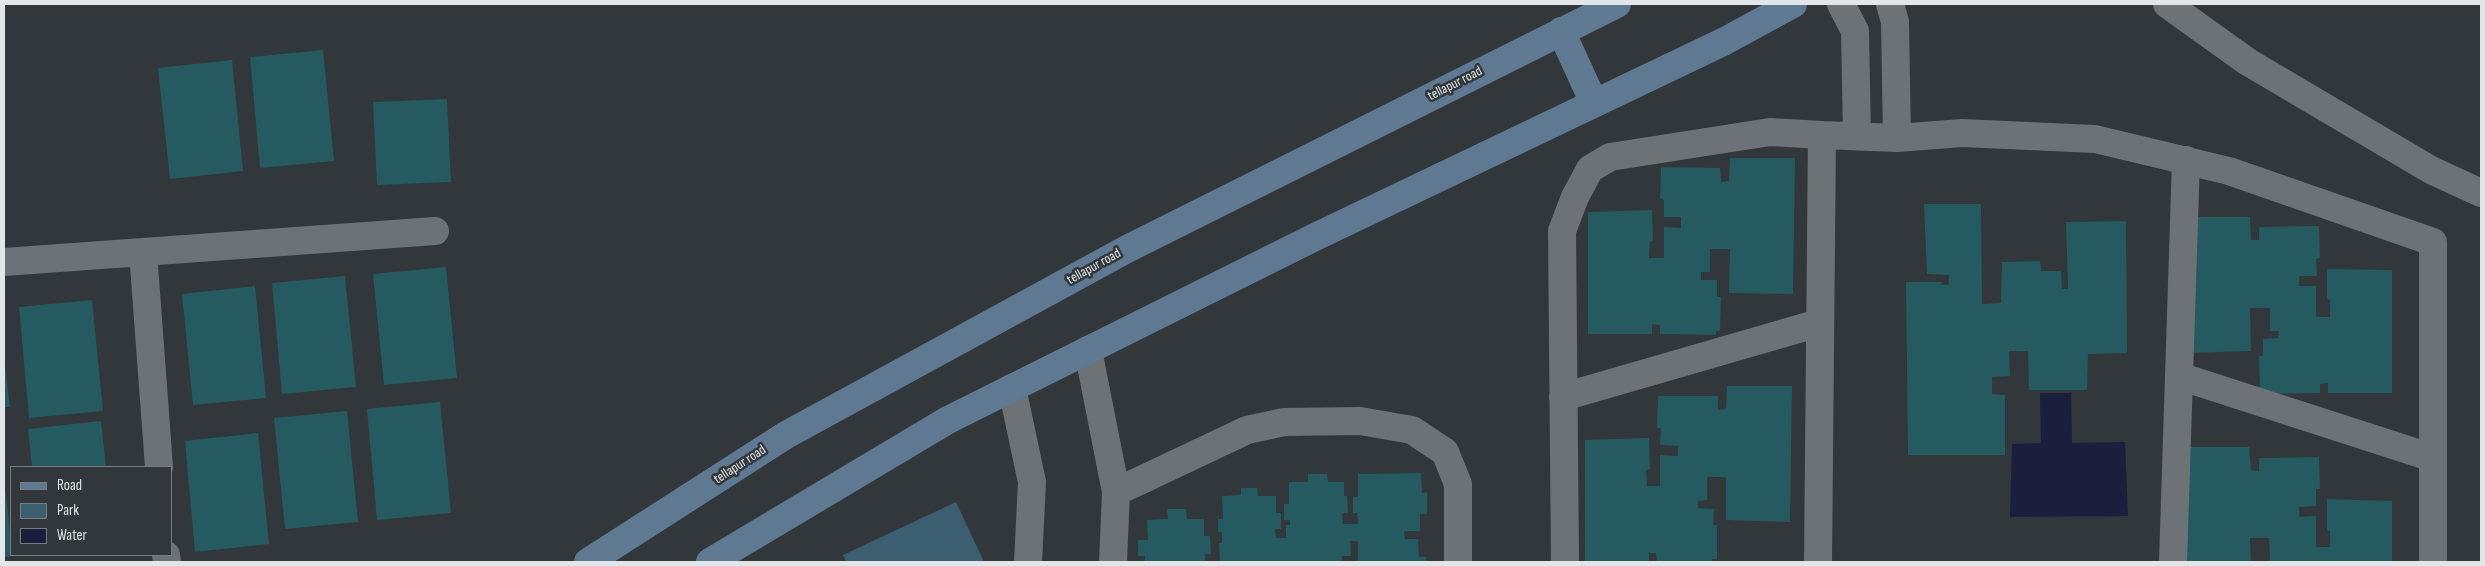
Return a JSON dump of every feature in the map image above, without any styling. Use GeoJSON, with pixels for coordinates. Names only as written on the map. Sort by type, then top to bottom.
{"type":"FeatureCollection","features":[{"type":"Feature","properties":{"kind":"street","name":"tellapur road"},"geometry":{"type":"LineString","coordinates":[[588,562],[803,426],[1127,249],[1617,4]]}},
{"type":"Feature","properties":{"kind":"street"},"geometry":{"type":"LineString","coordinates":[[710,562],[948,420],[1315,237],[1725,41],[1793,4]]}},
{"type":"Feature","properties":{"kind":"street"},"geometry":{"type":"LineString","coordinates":[[1841,4],[1854,31],[1857,136]]}},
{"type":"Feature","properties":{"kind":"street"},"geometry":{"type":"LineString","coordinates":[[1890,4],[1895,22],[1897,138]]}},
{"type":"Feature","properties":{"kind":"street"},"geometry":{"type":"LineString","coordinates":[[2167,4],[2248,62],[2431,170],[2481,193]]}},
{"type":"Feature","properties":{"kind":"street"},"geometry":{"type":"LineString","coordinates":[[1561,31],[1594,103]]}},
{"type":"Feature","properties":{"kind":"street"},"geometry":{"type":"LineString","coordinates":[[1565,562],[1562,231],[1575,196],[1590,169],[1610,157],[1761,134],[1897,138],[1962,133],[2095,139],[2186,160],[2230,171],[2433,242],[2432,562]]}},
{"type":"Feature","properties":{"kind":"street"},"geometry":{"type":"LineString","coordinates":[[1812,561],[1822,135]]}},
{"type":"Feature","properties":{"kind":"street"},"geometry":{"type":"LineString","coordinates":[[2173,562],[2186,160]]}},
{"type":"Feature","properties":{"kind":"street"},"geometry":{"type":"LineString","coordinates":[[4,262],[435,231]]}},
{"type":"Feature","properties":{"kind":"street"},"geometry":{"type":"LineString","coordinates":[[143,252],[159,466]]}},
{"type":"Feature","properties":{"kind":"street"},"geometry":{"type":"LineString","coordinates":[[1563,397],[1819,323]]}},
{"type":"Feature","properties":{"kind":"street"},"geometry":{"type":"LineString","coordinates":[[1088,350],[1116,492],[1114,562]]}},
{"type":"Feature","properties":{"kind":"street"},"geometry":{"type":"LineString","coordinates":[[2179,376],[2432,458]]}},
{"type":"Feature","properties":{"kind":"street"},"geometry":{"type":"LineString","coordinates":[[1012,388],[1032,482],[1028,562]]}},
{"type":"Feature","properties":{"kind":"street"},"geometry":{"type":"LineString","coordinates":[[1116,492],[1247,430],[1284,422],[1360,421],[1412,430],[1445,452],[1458,484],[1458,562]]}},
{"type":"Feature","properties":{"kind":"green space"},"geometry":{"type":"Polygon","coordinates":[[[956,502],[984,562],[846,562],[843,555],[956,502]]]}},
{"type":"Feature","properties":{"kind":"water"},"geometry":{"type":"Polygon","coordinates":[[[2040,393],[2071,393],[2072,443],[2125,442],[2128,516],[2010,517],[2012,444],[2041,443],[2040,393]]]}},
{"type":"Feature","properties":{"kind":"building"},"geometry":{"type":"Polygon","coordinates":[[[323,50],[334,161],[260,168],[250,57],[323,50]]]}},
{"type":"Feature","properties":{"kind":"building"},"geometry":{"type":"Polygon","coordinates":[[[232,60],[243,171],[170,179],[158,68],[232,60]]]}},
{"type":"Feature","properties":{"kind":"building"},"geometry":{"type":"Polygon","coordinates":[[[447,99],[451,182],[377,185],[373,102],[447,99]]]}},
{"type":"Feature","properties":{"kind":"building"},"geometry":{"type":"Polygon","coordinates":[[[1730,158],[1795,158],[1793,294],[1729,293],[1730,249],[1710,249],[1710,272],[1701,272],[1701,280],[1717,280],[1717,297],[1721,297],[1720,331],[1716,331],[1716,335],[1660,334],[1660,325],[1652,324],[1652,334],[1588,334],[1588,212],[1652,210],[1653,241],[1650,242],[1649,258],[1664,258],[1664,227],[1681,228],[1681,217],[1664,217],[1664,200],[1660,199],[1661,167],[1720,168],[1721,182],[1729,181],[1730,158]]]}},
{"type":"Feature","properties":{"kind":"building"},"geometry":{"type":"Polygon","coordinates":[[[1924,204],[1981,204],[1982,304],[2001,303],[2002,262],[2040,261],[2041,271],[2061,271],[2062,289],[2068,289],[2066,222],[2126,221],[2127,353],[2088,354],[2087,390],[2029,390],[2028,351],[2009,351],[2010,376],[1992,377],[1992,394],[2005,395],[2005,455],[1908,455],[1906,282],[1941,282],[1942,285],[1949,285],[1949,275],[1927,274],[1924,204]]]}},
{"type":"Feature","properties":{"kind":"building"},"geometry":{"type":"Polygon","coordinates":[[[2185,217],[2250,217],[2251,240],[2259,240],[2259,227],[2319,226],[2320,258],[2316,259],[2317,276],[2299,276],[2299,286],[2316,286],[2316,317],[2330,317],[2330,300],[2327,299],[2327,269],[2392,270],[2392,393],[2328,393],[2328,383],[2320,384],[2320,393],[2264,394],[2260,390],[2259,356],[2263,356],[2263,339],[2278,338],[2279,331],[2270,331],[2270,308],[2250,308],[2251,351],[2187,353],[2185,217]]]}},
{"type":"Feature","properties":{"kind":"building"},"geometry":{"type":"Polygon","coordinates":[[[446,267],[457,378],[384,385],[373,274],[446,267]]]}},
{"type":"Feature","properties":{"kind":"building"},"geometry":{"type":"Polygon","coordinates":[[[345,276],[356,387],[282,394],[272,283],[345,276]]]}},
{"type":"Feature","properties":{"kind":"building"},"geometry":{"type":"Polygon","coordinates":[[[255,286],[266,398],[193,405],[182,294],[255,286]]]}},
{"type":"Feature","properties":{"kind":"building"},"geometry":{"type":"Polygon","coordinates":[[[92,300],[103,411],[29,418],[19,307],[92,300]]]}},
{"type":"Feature","properties":{"kind":"building"},"geometry":{"type":"Polygon","coordinates":[[[4,357],[10,407],[4,407],[4,357]]]}},
{"type":"Feature","properties":{"kind":"building"},"geometry":{"type":"Polygon","coordinates":[[[1727,386],[1792,386],[1790,522],[1726,520],[1726,477],[1707,477],[1707,500],[1698,501],[1698,508],[1714,509],[1713,525],[1717,525],[1717,559],[1712,559],[1712,562],[1657,562],[1656,553],[1649,553],[1649,562],[1585,562],[1585,440],[1649,438],[1650,469],[1646,470],[1647,486],[1660,486],[1660,455],[1678,456],[1678,446],[1660,445],[1661,428],[1657,428],[1658,396],[1718,396],[1718,410],[1726,409],[1727,386]]]}},
{"type":"Feature","properties":{"kind":"building"},"geometry":{"type":"Polygon","coordinates":[[[440,402],[451,513],[377,520],[367,409],[440,402]]]}},
{"type":"Feature","properties":{"kind":"building"},"geometry":{"type":"Polygon","coordinates":[[[347,411],[358,522],[285,529],[274,418],[347,411]]]}},
{"type":"Feature","properties":{"kind":"building"},"geometry":{"type":"Polygon","coordinates":[[[101,421],[106,466],[32,466],[28,429],[101,421]]]}},
{"type":"Feature","properties":{"kind":"building"},"geometry":{"type":"Polygon","coordinates":[[[258,433],[269,544],[195,552],[185,441],[258,433]]]}},
{"type":"Feature","properties":{"kind":"building"},"geometry":{"type":"Polygon","coordinates":[[[2185,447],[2249,447],[2251,470],[2259,471],[2259,458],[2319,457],[2320,489],[2316,489],[2316,506],[2299,507],[2299,517],[2316,516],[2316,547],[2330,547],[2330,531],[2327,530],[2327,499],[2392,501],[2392,562],[2270,561],[2269,538],[2250,538],[2251,562],[2186,562],[2185,447]]]}},
{"type":"Feature","properties":{"kind":"building"},"geometry":{"type":"Polygon","coordinates":[[[1421,473],[1422,493],[1427,492],[1427,514],[1420,514],[1420,531],[1404,531],[1405,539],[1418,539],[1419,557],[1426,557],[1426,562],[1358,562],[1358,541],[1350,541],[1351,556],[1342,556],[1342,562],[1220,562],[1219,543],[1222,543],[1222,532],[1218,532],[1218,519],[1223,519],[1222,496],[1241,495],[1241,488],[1257,488],[1258,496],[1276,496],[1276,513],[1281,513],[1281,529],[1275,529],[1276,538],[1286,538],[1286,525],[1290,525],[1290,520],[1284,520],[1284,504],[1289,504],[1289,482],[1308,482],[1308,474],[1327,474],[1328,482],[1344,482],[1344,496],[1347,496],[1348,513],[1342,513],[1343,524],[1358,524],[1357,513],[1353,513],[1353,497],[1358,497],[1358,474],[1421,473]]]}},
{"type":"Feature","properties":{"kind":"building"},"geometry":{"type":"Polygon","coordinates":[[[4,480],[10,531],[10,556],[13,556],[4,557],[4,480]]]}},
{"type":"Feature","properties":{"kind":"building"},"geometry":{"type":"Polygon","coordinates":[[[1167,509],[1186,509],[1187,519],[1204,519],[1204,536],[1210,536],[1211,554],[1205,554],[1205,562],[1145,562],[1145,556],[1138,556],[1138,540],[1148,540],[1147,520],[1168,519],[1167,509]]]}}]}
